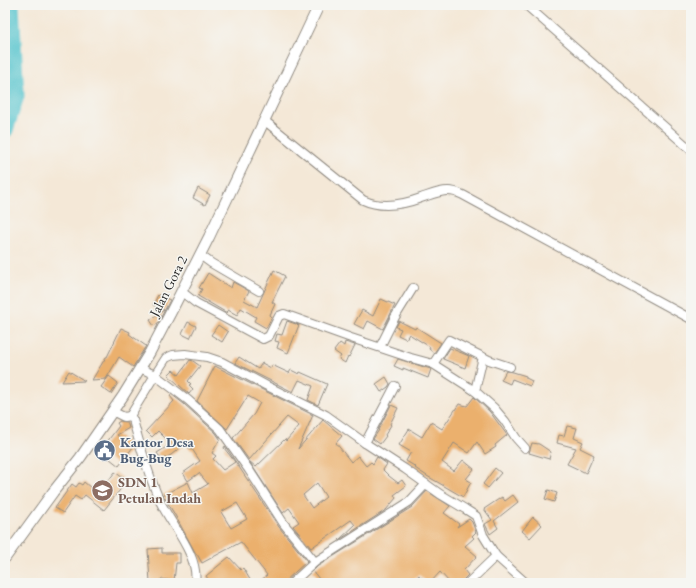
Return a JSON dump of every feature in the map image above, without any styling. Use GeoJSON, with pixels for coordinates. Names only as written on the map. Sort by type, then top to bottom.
{"type":"FeatureCollection","features":[{"type":"Feature","properties":{"kind":"street","name":"Jalan Gora 2"},"geometry":{"type":"LineString","coordinates":[[5,558],[80,458],[140,368],[182,292],[265,121],[319,5]]}},
{"type":"Feature","properties":{"kind":"street"},"geometry":{"type":"LineString","coordinates":[[526,5],[691,150]]}},
{"type":"Feature","properties":{"kind":"street"},"geometry":{"type":"LineString","coordinates":[[265,121],[363,200],[371,204],[395,205],[440,192],[450,191],[464,195],[691,319]]}},
{"type":"Feature","properties":{"kind":"street"},"geometry":{"type":"LineString","coordinates":[[200,255],[259,291]]}},
{"type":"Feature","properties":{"kind":"street"},"geometry":{"type":"LineString","coordinates":[[380,347],[395,317],[413,288]]}},
{"type":"Feature","properties":{"kind":"street"},"geometry":{"type":"LineString","coordinates":[[182,292],[196,303],[263,339],[269,336],[279,316],[282,314],[338,334],[433,364],[475,391],[494,408],[512,429],[516,438],[525,448]]}},
{"type":"Feature","properties":{"kind":"street"},"geometry":{"type":"LineString","coordinates":[[433,364],[448,340],[498,364],[510,367]]}},
{"type":"Feature","properties":{"kind":"street"},"geometry":{"type":"LineString","coordinates":[[112,411],[124,417],[130,416],[166,358],[173,355],[185,354],[213,358],[326,415],[365,443],[476,516],[483,535],[496,556],[526,583]]}},
{"type":"Feature","properties":{"kind":"street"},"geometry":{"type":"LineString","coordinates":[[475,391],[483,357]]}},
{"type":"Feature","properties":{"kind":"street"},"geometry":{"type":"LineString","coordinates":[[140,368],[155,375],[188,400],[213,422],[249,470],[284,524],[315,562]]}},
{"type":"Feature","properties":{"kind":"street"},"geometry":{"type":"LineString","coordinates":[[365,443],[395,386]]}},
{"type":"Feature","properties":{"kind":"street"},"geometry":{"type":"LineString","coordinates":[[130,416],[133,420],[159,499],[180,534],[193,562],[195,583]]}},
{"type":"Feature","properties":{"kind":"street"},"geometry":{"type":"LineString","coordinates":[[292,583],[315,562],[409,502],[426,484]]}},
{"type":"Feature","properties":{"kind":"street"},"geometry":{"type":"LineString","coordinates":[[468,583],[496,556]]}},
{"type":"Feature","properties":{"kind":"building"},"geometry":{"type":"Polygon","coordinates":[[[198,188],[210,195],[205,205],[193,198],[198,188]]]}},
{"type":"Feature","properties":{"kind":"building"},"geometry":{"type":"Polygon","coordinates":[[[274,270],[285,276],[272,302],[275,304],[270,315],[272,317],[266,328],[254,321],[256,317],[241,308],[237,315],[228,310],[227,313],[198,296],[202,289],[199,288],[208,273],[231,288],[233,282],[249,291],[244,300],[257,307],[274,270]]]}},
{"type":"Feature","properties":{"kind":"building"},"geometry":{"type":"Polygon","coordinates":[[[158,295],[170,300],[158,323],[154,326],[150,320],[164,310],[153,305],[158,295]]]}},
{"type":"Feature","properties":{"kind":"building"},"geometry":{"type":"Polygon","coordinates":[[[381,299],[395,305],[383,329],[368,321],[364,329],[354,324],[362,310],[373,316],[381,299]]]}},
{"type":"Feature","properties":{"kind":"building"},"geometry":{"type":"Polygon","coordinates":[[[287,321],[299,325],[288,353],[277,348],[279,342],[275,341],[277,334],[282,335],[287,321]]]}},
{"type":"Feature","properties":{"kind":"building"},"geometry":{"type":"Polygon","coordinates":[[[399,321],[415,329],[416,327],[441,343],[434,353],[429,349],[430,347],[409,334],[406,339],[398,335],[401,329],[396,327],[399,321]]]}},
{"type":"Feature","properties":{"kind":"building"},"geometry":{"type":"Polygon","coordinates":[[[188,322],[196,326],[190,338],[182,334],[188,322]]]}},
{"type":"Feature","properties":{"kind":"building"},"geometry":{"type":"Polygon","coordinates":[[[218,325],[228,332],[222,342],[211,335],[218,325]]]}},
{"type":"Feature","properties":{"kind":"building"},"geometry":{"type":"Polygon","coordinates":[[[121,328],[130,332],[129,334],[146,346],[133,367],[119,357],[106,379],[92,380],[107,357],[121,328]]]}},
{"type":"Feature","properties":{"kind":"building"},"geometry":{"type":"Polygon","coordinates":[[[345,342],[355,345],[345,363],[339,359],[341,356],[334,351],[340,343],[344,346],[345,342]]]}},
{"type":"Feature","properties":{"kind":"building"},"geometry":{"type":"Polygon","coordinates":[[[450,348],[469,356],[465,368],[443,359],[450,348]]]}},
{"type":"Feature","properties":{"kind":"building"},"geometry":{"type":"Polygon","coordinates":[[[239,357],[258,369],[262,363],[271,368],[272,365],[289,373],[291,370],[299,374],[300,372],[327,384],[318,405],[308,400],[313,386],[299,380],[293,392],[235,363],[239,357]]]}},
{"type":"Feature","properties":{"kind":"building"},"geometry":{"type":"Polygon","coordinates":[[[398,359],[431,369],[428,378],[394,366],[398,359]]]}},
{"type":"Feature","properties":{"kind":"building"},"geometry":{"type":"Polygon","coordinates":[[[190,360],[200,366],[188,381],[191,384],[189,385],[193,389],[189,394],[168,375],[173,370],[179,375],[190,360]]]}},
{"type":"Feature","properties":{"kind":"building"},"geometry":{"type":"Polygon","coordinates":[[[215,366],[313,415],[298,449],[323,420],[342,436],[336,443],[351,462],[358,456],[366,466],[371,462],[373,464],[377,457],[387,464],[383,470],[389,476],[398,483],[402,480],[406,486],[394,495],[396,498],[386,510],[339,540],[355,525],[351,520],[311,548],[293,526],[299,522],[289,508],[283,513],[249,461],[256,467],[285,439],[286,441],[299,426],[287,417],[249,460],[233,438],[254,414],[260,403],[248,396],[227,429],[197,401],[215,366]],[[317,483],[303,495],[312,508],[326,497],[317,483]]]}},
{"type":"Feature","properties":{"kind":"building"},"geometry":{"type":"Polygon","coordinates":[[[69,371],[85,381],[62,382],[69,371]]]}},
{"type":"Feature","properties":{"kind":"building"},"geometry":{"type":"Polygon","coordinates":[[[506,371],[526,376],[526,378],[532,381],[530,386],[512,379],[510,384],[501,380],[506,371]]]}},
{"type":"Feature","properties":{"kind":"building"},"geometry":{"type":"Polygon","coordinates":[[[109,376],[118,383],[111,394],[101,387],[109,376]]]}},
{"type":"Feature","properties":{"kind":"building"},"geometry":{"type":"Polygon","coordinates":[[[386,377],[390,384],[381,392],[376,384],[386,377]]]}},
{"type":"Feature","properties":{"kind":"building"},"geometry":{"type":"Polygon","coordinates":[[[171,394],[184,404],[216,433],[220,439],[212,453],[216,456],[213,459],[223,470],[235,462],[224,448],[225,446],[279,527],[307,561],[283,583],[258,583],[267,575],[241,542],[202,563],[196,554],[163,495],[188,482],[193,493],[208,484],[199,473],[188,481],[183,473],[200,461],[186,443],[162,460],[157,453],[171,444],[158,431],[152,437],[146,431],[174,401],[170,396],[171,394]],[[237,503],[221,512],[231,528],[247,519],[237,503]]]}},
{"type":"Feature","properties":{"kind":"building"},"geometry":{"type":"Polygon","coordinates":[[[474,397],[490,412],[507,435],[495,445],[496,447],[485,454],[477,442],[469,453],[454,443],[442,462],[454,471],[463,460],[474,469],[466,479],[471,482],[463,497],[427,476],[406,461],[411,452],[399,445],[409,429],[422,437],[431,422],[442,429],[459,404],[467,406],[474,397]]]}},
{"type":"Feature","properties":{"kind":"building"},"geometry":{"type":"Polygon","coordinates":[[[391,405],[398,408],[385,435],[386,436],[380,444],[373,439],[391,405]]]}},
{"type":"Feature","properties":{"kind":"building"},"geometry":{"type":"Polygon","coordinates":[[[120,421],[127,422],[129,428],[117,435],[133,447],[119,466],[100,451],[119,426],[117,423],[120,421]]]}},
{"type":"Feature","properties":{"kind":"building"},"geometry":{"type":"Polygon","coordinates":[[[567,426],[577,428],[574,438],[583,442],[580,448],[594,455],[586,473],[567,464],[576,448],[557,443],[559,435],[564,436],[567,426]]]}},
{"type":"Feature","properties":{"kind":"building"},"geometry":{"type":"Polygon","coordinates":[[[532,443],[539,444],[551,452],[549,459],[529,453],[532,443]]]}},
{"type":"Feature","properties":{"kind":"building"},"geometry":{"type":"Polygon","coordinates":[[[495,468],[501,473],[488,488],[483,484],[495,468]]]}},
{"type":"Feature","properties":{"kind":"building"},"geometry":{"type":"Polygon","coordinates":[[[115,472],[127,481],[104,510],[85,495],[81,500],[75,496],[63,513],[55,508],[72,484],[76,487],[79,483],[82,485],[84,482],[98,494],[115,472]]]}},
{"type":"Feature","properties":{"kind":"building"},"geometry":{"type":"Polygon","coordinates":[[[548,490],[557,493],[554,502],[545,499],[548,490]]]}},
{"type":"Feature","properties":{"kind":"building"},"geometry":{"type":"Polygon","coordinates":[[[427,491],[450,506],[444,513],[459,524],[457,527],[469,519],[472,522],[476,532],[472,536],[474,538],[465,546],[477,556],[464,570],[468,575],[460,583],[450,583],[440,572],[430,583],[427,583],[419,575],[411,583],[322,583],[313,571],[318,566],[412,507],[427,491]]]}},
{"type":"Feature","properties":{"kind":"building"},"geometry":{"type":"Polygon","coordinates":[[[513,495],[518,502],[494,521],[498,528],[490,534],[485,524],[492,520],[484,509],[502,497],[505,501],[513,495]]]}},
{"type":"Feature","properties":{"kind":"building"},"geometry":{"type":"Polygon","coordinates":[[[533,517],[542,525],[530,538],[522,531],[533,517]]]}},
{"type":"Feature","properties":{"kind":"building"},"geometry":{"type":"Polygon","coordinates":[[[162,548],[162,553],[180,553],[180,563],[176,563],[174,581],[161,579],[160,583],[150,583],[148,549],[162,548]]]}},
{"type":"Feature","properties":{"kind":"building"},"geometry":{"type":"Polygon","coordinates":[[[229,557],[241,570],[243,568],[252,583],[205,583],[208,579],[206,576],[229,557]]]}},
{"type":"Feature","properties":{"kind":"waterway"},"geometry":{"type":"LineString","coordinates":[[5,130],[16,96],[11,5]]}},
{"type":"Feature","properties":{"kind":"place","name":"Kantor Desa Bug-Bug"},"geometry":{"type":"Point","coordinates":[105,450]}},
{"type":"Feature","properties":{"kind":"place","name":"SDN 1 Petulan Indah"},"geometry":{"type":"Point","coordinates":[103,490]}}]}
